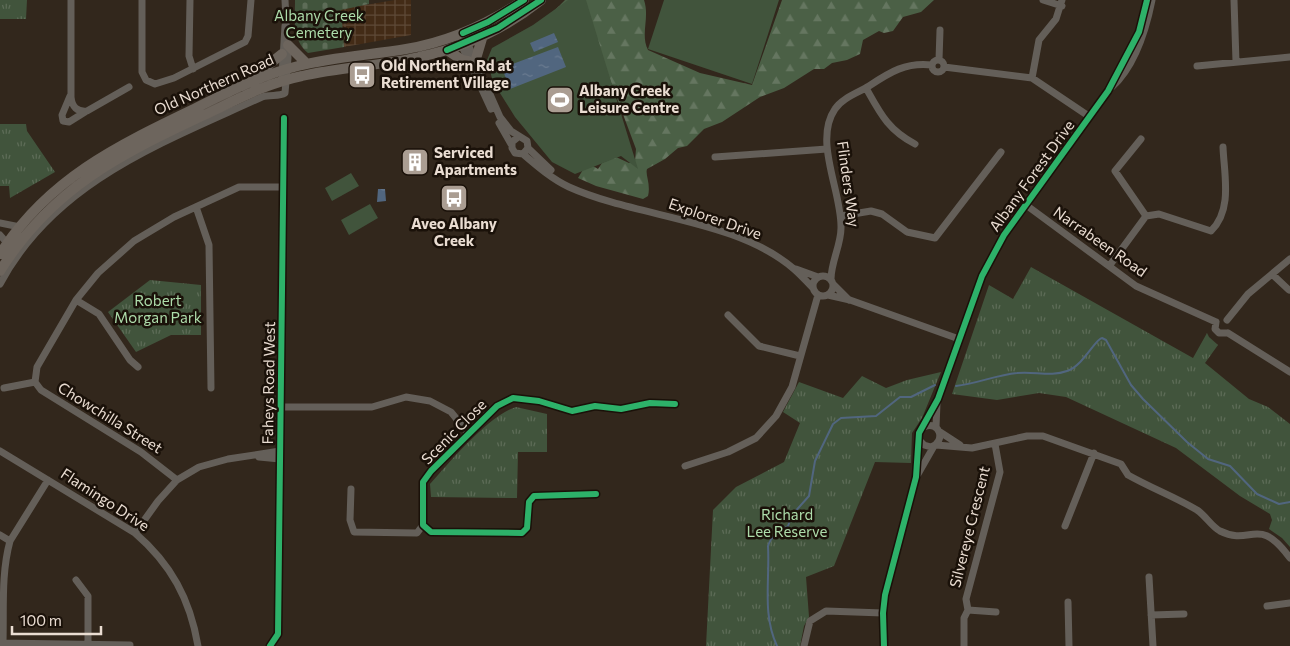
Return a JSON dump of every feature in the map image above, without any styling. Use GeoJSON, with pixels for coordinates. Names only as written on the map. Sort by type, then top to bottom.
{"type":"FeatureCollection","features":[{"type":"Feature","properties":{"kind":"highway","name":"Old Northern Road"},"geometry":{"type":"LineString","coordinates":[[7,247],[20,227],[46,198],[95,159],[257,79],[416,58],[447,50],[524,0]]}},
{"type":"Feature","properties":{"kind":"highway","name":"Old Northern Road"},"geometry":{"type":"LineString","coordinates":[[7,247],[54,205],[100,168],[153,139],[307,64],[483,36],[512,20],[541,0]]}},
{"type":"Feature","properties":{"kind":"highway"},"geometry":{"type":"LineString","coordinates":[[447,50],[462,60],[472,62],[483,36]]}},
{"type":"Feature","properties":{"kind":"highway"},"geometry":{"type":"LineString","coordinates":[[288,45],[307,64]]}},
{"type":"Feature","properties":{"kind":"highway"},"geometry":{"type":"LineString","coordinates":[[257,79],[262,70],[282,54]]}},
{"type":"Feature","properties":{"kind":"highway"},"geometry":{"type":"LineString","coordinates":[[0,272],[7,247]]}},
{"type":"Feature","properties":{"kind":"street"},"geometry":{"type":"LineString","coordinates":[[71,0],[71,92],[75,108],[80,111],[88,110]]}},
{"type":"Feature","properties":{"kind":"street"},"geometry":{"type":"LineString","coordinates":[[142,0],[142,70],[145,79],[153,84],[162,84],[246,40],[251,0]]}},
{"type":"Feature","properties":{"kind":"street"},"geometry":{"type":"LineString","coordinates":[[190,0],[189,56],[193,69]]}},
{"type":"Feature","properties":{"kind":"street"},"geometry":{"type":"LineString","coordinates":[[285,0],[288,45],[285,75]]}},
{"type":"Feature","properties":{"kind":"street"},"geometry":{"type":"LineString","coordinates":[[1032,78],[1039,40],[1056,19],[1062,3],[1043,0]]}},
{"type":"Feature","properties":{"kind":"street","name":"Albany Forest Drive"},"geometry":{"type":"LineString","coordinates":[[924,427],[938,398],[974,298],[993,254],[1108,91],[1138,32],[1147,0]]}},
{"type":"Feature","properties":{"kind":"street","name":"Albany Forest Drive"},"geometry":{"type":"LineString","coordinates":[[1108,91],[1120,80],[1131,60],[1147,21],[1152,0]]}},
{"type":"Feature","properties":{"kind":"street"},"geometry":{"type":"LineString","coordinates":[[1234,0],[1236,62]]}},
{"type":"Feature","properties":{"kind":"street"},"geometry":{"type":"LineString","coordinates":[[285,75],[282,54],[286,20]]}},
{"type":"Feature","properties":{"kind":"street"},"geometry":{"type":"LineString","coordinates":[[940,30],[939,60],[944,67]]}},
{"type":"Feature","properties":{"kind":"street"},"geometry":{"type":"LineString","coordinates":[[462,39],[489,105],[515,153],[525,151],[525,138],[518,137],[500,117],[472,62]]}},
{"type":"Feature","properties":{"kind":"street"},"geometry":{"type":"LineString","coordinates":[[1197,66],[1290,57]]}},
{"type":"Feature","properties":{"kind":"street"},"geometry":{"type":"LineString","coordinates":[[939,60],[932,65],[936,72],[944,67]]}},
{"type":"Feature","properties":{"kind":"street","name":"Flinders Way"},"geometry":{"type":"LineString","coordinates":[[826,279],[841,238],[841,216],[827,149],[828,125],[835,108],[848,97],[901,67],[913,64],[932,65]]}},
{"type":"Feature","properties":{"kind":"street"},"geometry":{"type":"LineString","coordinates":[[944,67],[1032,78],[1090,117]]}},
{"type":"Feature","properties":{"kind":"street"},"geometry":{"type":"LineString","coordinates":[[71,92],[62,115],[63,121],[69,122],[130,87]]}},
{"type":"Feature","properties":{"kind":"street"},"geometry":{"type":"LineString","coordinates":[[866,88],[885,122],[900,136],[915,144]]}},
{"type":"Feature","properties":{"kind":"street","name":"Faheys Road West"},"geometry":{"type":"LineString","coordinates":[[270,646],[278,634],[284,118]]}},
{"type":"Feature","properties":{"kind":"street"},"geometry":{"type":"LineString","coordinates":[[511,144],[518,137]]}},
{"type":"Feature","properties":{"kind":"street"},"geometry":{"type":"LineString","coordinates":[[1141,139],[1115,171],[1146,216]]}},
{"type":"Feature","properties":{"kind":"street"},"geometry":{"type":"LineString","coordinates":[[1110,265],[1146,216],[1159,214],[1211,231],[1217,225],[1226,202],[1222,147]]}},
{"type":"Feature","properties":{"kind":"street"},"geometry":{"type":"LineString","coordinates":[[715,157],[827,149]]}},
{"type":"Feature","properties":{"kind":"street","name":"Explorer Drive"},"geometry":{"type":"LineString","coordinates":[[525,151],[568,186],[601,199],[653,212],[751,243],[794,268],[826,279],[850,300]]}},
{"type":"Feature","properties":{"kind":"street"},"geometry":{"type":"LineString","coordinates":[[841,216],[871,211],[882,214],[906,232],[935,238],[1001,152]]}},
{"type":"Feature","properties":{"kind":"street"},"geometry":{"type":"LineString","coordinates":[[4,388],[35,382],[37,367],[76,300],[98,273],[134,241],[196,207],[239,187],[282,187]]}},
{"type":"Feature","properties":{"kind":"street","name":"Narrabeen Road"},"geometry":{"type":"LineString","coordinates":[[1026,205],[1094,257],[1110,265],[1136,286],[1216,322]]}},
{"type":"Feature","properties":{"kind":"street"},"geometry":{"type":"LineString","coordinates":[[196,207],[209,245],[211,388]]}},
{"type":"Feature","properties":{"kind":"street"},"geometry":{"type":"LineString","coordinates":[[0,223],[20,227]]}},
{"type":"Feature","properties":{"kind":"street"},"geometry":{"type":"LineString","coordinates":[[0,284],[7,247]]}},
{"type":"Feature","properties":{"kind":"street"},"geometry":{"type":"LineString","coordinates":[[1227,320],[1248,294],[1290,259]]}},
{"type":"Feature","properties":{"kind":"street","name":"Explorer Drive"},"geometry":{"type":"LineString","coordinates":[[794,268],[813,288],[824,295],[850,300],[959,339]]}},
{"type":"Feature","properties":{"kind":"street"},"geometry":{"type":"LineString","coordinates":[[1272,274],[1289,290]]}},
{"type":"Feature","properties":{"kind":"street"},"geometry":{"type":"LineString","coordinates":[[684,466],[728,452],[756,438],[776,416],[792,387],[813,312],[824,295],[832,290],[826,279],[814,282],[813,288]]}},
{"type":"Feature","properties":{"kind":"street"},"geometry":{"type":"LineString","coordinates":[[76,300],[99,314],[130,360],[138,367]]}},
{"type":"Feature","properties":{"kind":"street"},"geometry":{"type":"LineString","coordinates":[[728,315],[759,346],[800,356]]}},
{"type":"Feature","properties":{"kind":"street"},"geometry":{"type":"LineString","coordinates":[[1227,320],[1223,319],[1216,322],[1215,327],[1218,333],[1228,333],[1290,372]]}},
{"type":"Feature","properties":{"kind":"street"},"geometry":{"type":"LineString","coordinates":[[1227,320],[1231,327],[1228,333]]}},
{"type":"Feature","properties":{"kind":"street","name":"Chowchilla Street"},"geometry":{"type":"LineString","coordinates":[[35,382],[41,390],[141,452],[177,480]]}},
{"type":"Feature","properties":{"kind":"street"},"geometry":{"type":"LineString","coordinates":[[281,408],[372,407],[406,397],[430,401],[451,412],[468,433]]}},
{"type":"Feature","properties":{"kind":"street","name":"Scenic Close"},"geometry":{"type":"LineString","coordinates":[[423,525],[423,482],[431,470],[497,406],[513,398],[539,400],[572,410],[595,406],[621,409],[650,403],[675,404]]}},
{"type":"Feature","properties":{"kind":"street","name":"Albany Forest Drive"},"geometry":{"type":"LineString","coordinates":[[938,398],[938,430]]}},
{"type":"Feature","properties":{"kind":"street"},"geometry":{"type":"LineString","coordinates":[[884,646],[883,614],[891,570],[916,477],[920,440],[919,432],[924,427],[930,425],[963,447]]}},
{"type":"Feature","properties":{"kind":"street"},"geometry":{"type":"LineString","coordinates":[[916,477],[940,439],[938,430]]}},
{"type":"Feature","properties":{"kind":"street"},"geometry":{"type":"LineString","coordinates":[[920,440],[926,446],[972,448],[1036,435],[1047,437],[1122,464],[1128,475],[1200,512],[1220,531],[1234,535],[1267,535],[1278,541],[1290,558]]}},
{"type":"Feature","properties":{"kind":"street","name":"Silvereye Crescent"},"geometry":{"type":"LineString","coordinates":[[964,646],[964,618],[968,610],[966,599],[1000,472],[995,444]]}},
{"type":"Feature","properties":{"kind":"street","name":"Flamingo Drive"},"geometry":{"type":"LineString","coordinates":[[0,451],[135,533],[164,562],[181,587],[194,622],[198,646]]}},
{"type":"Feature","properties":{"kind":"street"},"geometry":{"type":"LineString","coordinates":[[1065,526],[1094,453]]}},
{"type":"Feature","properties":{"kind":"street"},"geometry":{"type":"LineString","coordinates":[[135,533],[158,501],[177,480],[199,467],[228,459],[280,455]]}},
{"type":"Feature","properties":{"kind":"street"},"geometry":{"type":"LineString","coordinates":[[48,480],[10,541],[4,573],[2,643],[130,645]]}},
{"type":"Feature","properties":{"kind":"street"},"geometry":{"type":"LineString","coordinates":[[351,490],[350,520],[354,532],[417,533],[423,525],[431,532],[522,533],[528,528],[529,502],[534,496],[596,494]]}},
{"type":"Feature","properties":{"kind":"street"},"geometry":{"type":"LineString","coordinates":[[0,535],[10,541]]}},
{"type":"Feature","properties":{"kind":"street"},"geometry":{"type":"LineString","coordinates":[[1149,578],[1153,646]]}},
{"type":"Feature","properties":{"kind":"street"},"geometry":{"type":"LineString","coordinates":[[76,580],[88,596],[88,644]]}},
{"type":"Feature","properties":{"kind":"street"},"geometry":{"type":"LineString","coordinates":[[1068,602],[1069,646]]}},
{"type":"Feature","properties":{"kind":"street"},"geometry":{"type":"LineString","coordinates":[[1267,606],[1290,603]]}},
{"type":"Feature","properties":{"kind":"street"},"geometry":{"type":"LineString","coordinates":[[968,610],[996,612]]}},
{"type":"Feature","properties":{"kind":"street"},"geometry":{"type":"LineString","coordinates":[[804,646],[810,621],[826,611],[883,614]]}},
{"type":"Feature","properties":{"kind":"street"},"geometry":{"type":"LineString","coordinates":[[1151,615],[1184,614]]}},
{"type":"Feature","properties":{"kind":"shaded area"},"geometry":{"type":"Polygon","coordinates":[[[395,0],[411,0],[411,35],[344,47],[341,9],[395,0]]]}},
{"type":"Feature","properties":{"kind":"green space"},"geometry":{"type":"Polygon","coordinates":[[[0,0],[27,0],[26,19],[0,19],[0,0]]]}},
{"type":"Feature","properties":{"kind":"green space","name":"Albany Creek Cemetery"},"geometry":{"type":"Polygon","coordinates":[[[295,0],[369,0],[369,4],[341,10],[344,47],[308,53],[299,42],[297,36],[295,0]]]}},
{"type":"Feature","properties":{"kind":"green space"},"geometry":{"type":"Polygon","coordinates":[[[565,0],[644,0],[646,7],[645,38],[648,50],[700,73],[752,85],[782,0],[934,0],[921,12],[903,17],[893,31],[884,33],[879,31],[863,40],[860,54],[847,60],[832,63],[824,69],[814,69],[784,88],[760,97],[722,122],[704,129],[687,146],[678,148],[665,159],[647,169],[649,192],[648,196],[643,199],[596,186],[578,178],[584,168],[593,166],[598,169],[602,163],[616,157],[629,163],[635,161],[636,149],[609,77],[556,9],[565,0]]]}},
{"type":"Feature","properties":{"kind":"green space","name":"Albany Creek Leisure Centre"},"geometry":{"type":"Polygon","coordinates":[[[568,0],[586,0],[638,169],[621,156],[575,174],[552,162],[515,117],[493,82],[487,60],[492,48],[533,25],[568,0]]]}},
{"type":"Feature","properties":{"kind":"green space"},"geometry":{"type":"Polygon","coordinates":[[[664,0],[779,0],[752,84],[648,49],[664,0]]]}},
{"type":"Feature","properties":{"kind":"green space"},"geometry":{"type":"Polygon","coordinates":[[[0,124],[26,124],[27,131],[55,172],[10,198],[9,186],[0,186],[0,124]]]}},
{"type":"Feature","properties":{"kind":"green space"},"geometry":{"type":"Polygon","coordinates":[[[351,173],[359,186],[332,201],[325,188],[351,173]]]}},
{"type":"Feature","properties":{"kind":"green space"},"geometry":{"type":"Polygon","coordinates":[[[370,204],[378,218],[349,235],[341,220],[370,204]]]}},
{"type":"Feature","properties":{"kind":"green space"},"geometry":{"type":"Polygon","coordinates":[[[1031,267],[1193,358],[1207,333],[1218,345],[1205,363],[1249,399],[1268,407],[1290,424],[1290,547],[1282,538],[1269,529],[1272,520],[1270,514],[1240,496],[1176,448],[1066,397],[1039,393],[997,400],[952,394],[989,285],[1013,299],[1031,267]]]}},
{"type":"Feature","properties":{"kind":"green space","name":"Robert Morgan Park"},"geometry":{"type":"Polygon","coordinates":[[[150,280],[201,285],[201,335],[171,335],[136,352],[108,312],[150,280]]]}},
{"type":"Feature","properties":{"kind":"green space","name":"Richard Lee Reserve"},"geometry":{"type":"Polygon","coordinates":[[[941,372],[922,418],[912,433],[911,463],[875,462],[834,566],[806,577],[809,617],[804,626],[800,646],[706,646],[713,510],[736,487],[784,462],[800,423],[783,412],[799,382],[843,398],[862,376],[886,388],[907,380],[941,372]]]}},
{"type":"Feature","properties":{"kind":"green space"},"geometry":{"type":"Polygon","coordinates":[[[516,407],[547,414],[547,452],[518,452],[517,498],[431,497],[430,484],[459,452],[494,419],[516,407]]]}},
{"type":"Feature","properties":{"kind":"water"},"geometry":{"type":"Polygon","coordinates":[[[554,33],[558,42],[534,52],[530,43],[554,33]]]}},
{"type":"Feature","properties":{"kind":"water"},"geometry":{"type":"Polygon","coordinates":[[[558,47],[566,67],[510,89],[502,68],[558,47]]]}},
{"type":"Feature","properties":{"kind":"water"},"geometry":{"type":"Polygon","coordinates":[[[378,189],[385,189],[386,201],[377,202],[378,189]]]}},
{"type":"Feature","properties":{"kind":"waterway"},"geometry":{"type":"LineString","coordinates":[[956,386],[1009,374],[1061,373],[1078,364],[1096,342],[1102,338],[1106,340],[1131,385],[1187,442],[1208,459],[1230,466],[1257,494],[1279,504],[1290,502]]}},
{"type":"Feature","properties":{"kind":"waterway"},"geometry":{"type":"LineString","coordinates":[[777,646],[772,634],[768,609],[769,542],[788,526],[792,515],[809,496],[815,461],[833,424],[841,418],[876,416],[900,397],[911,397],[935,385]]}},
{"type":"Feature","properties":{"kind":"cycle path"},"geometry":{"type":"LineString","coordinates":[[463,33],[488,22],[524,0]]}},
{"type":"Feature","properties":{"kind":"cycle path"},"geometry":{"type":"LineString","coordinates":[[447,50],[498,28],[541,0]]}},
{"type":"Feature","properties":{"kind":"cycle path"},"geometry":{"type":"LineString","coordinates":[[884,646],[883,613],[885,595],[916,477],[919,433],[938,399],[982,276],[1004,235],[1108,91],[1139,32],[1147,0]]}},
{"type":"Feature","properties":{"kind":"cycle path"},"geometry":{"type":"LineString","coordinates":[[270,646],[278,634],[284,118]]}},
{"type":"Feature","properties":{"kind":"cycle path"},"geometry":{"type":"LineString","coordinates":[[596,494],[534,496],[529,502],[527,528],[522,533],[431,532],[423,525],[423,482],[431,471],[497,406],[513,398],[539,401],[572,411],[595,406],[621,409],[650,403],[675,404]]}},
{"type":"Feature","properties":{"kind":"place","name":"Old Northern Rd at Retirement Village"},"geometry":{"type":"Point","coordinates":[362,75]}},
{"type":"Feature","properties":{"kind":"place","name":"Albany Creek Leisure Centre"},"geometry":{"type":"Point","coordinates":[560,100]}},
{"type":"Feature","properties":{"kind":"place","name":"Serviced Apartments"},"geometry":{"type":"Point","coordinates":[415,162]}},
{"type":"Feature","properties":{"kind":"place","name":"Aveo Albany Creek"},"geometry":{"type":"Point","coordinates":[454,198]}}]}
